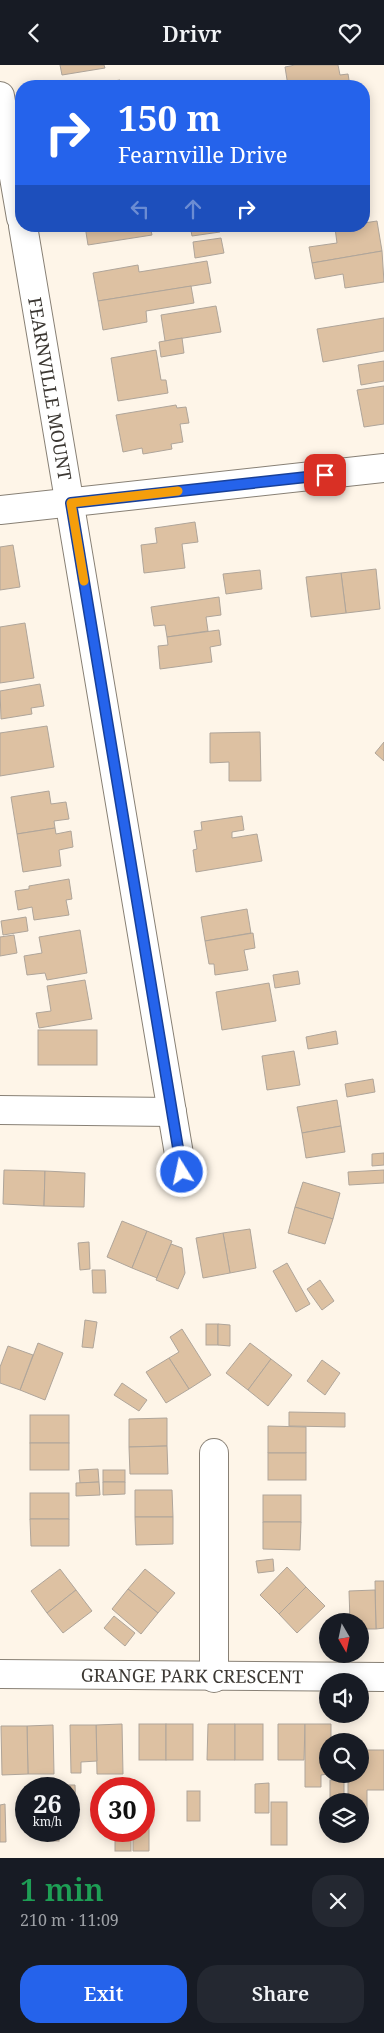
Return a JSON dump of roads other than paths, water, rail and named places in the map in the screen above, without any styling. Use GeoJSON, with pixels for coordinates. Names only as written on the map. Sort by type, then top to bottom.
{"type":"FeatureCollection","features":[{"type":"Feature","properties":{"kind":"street"},"geometry":{"type":"LineString","coordinates":[[0,96],[15,183]]}},
{"type":"Feature","properties":{"kind":"street","name":"FEARNVILLE MOUNT"},"geometry":{"type":"LineString","coordinates":[[24,232],[182,1172]]}},
{"type":"Feature","properties":{"kind":"street"},"geometry":{"type":"LineString","coordinates":[[0,511],[384,468]]}},
{"type":"Feature","properties":{"kind":"street"},"geometry":{"type":"LineString","coordinates":[[0,1110],[172,1113]]}},
{"type":"Feature","properties":{"kind":"street"},"geometry":{"type":"LineString","coordinates":[[214,1453],[214,1677]]}},
{"type":"Feature","properties":{"kind":"street","name":"GRANGE PARK CRESCENT"},"geometry":{"type":"LineString","coordinates":[[0,1674],[384,1677]]}}]}
